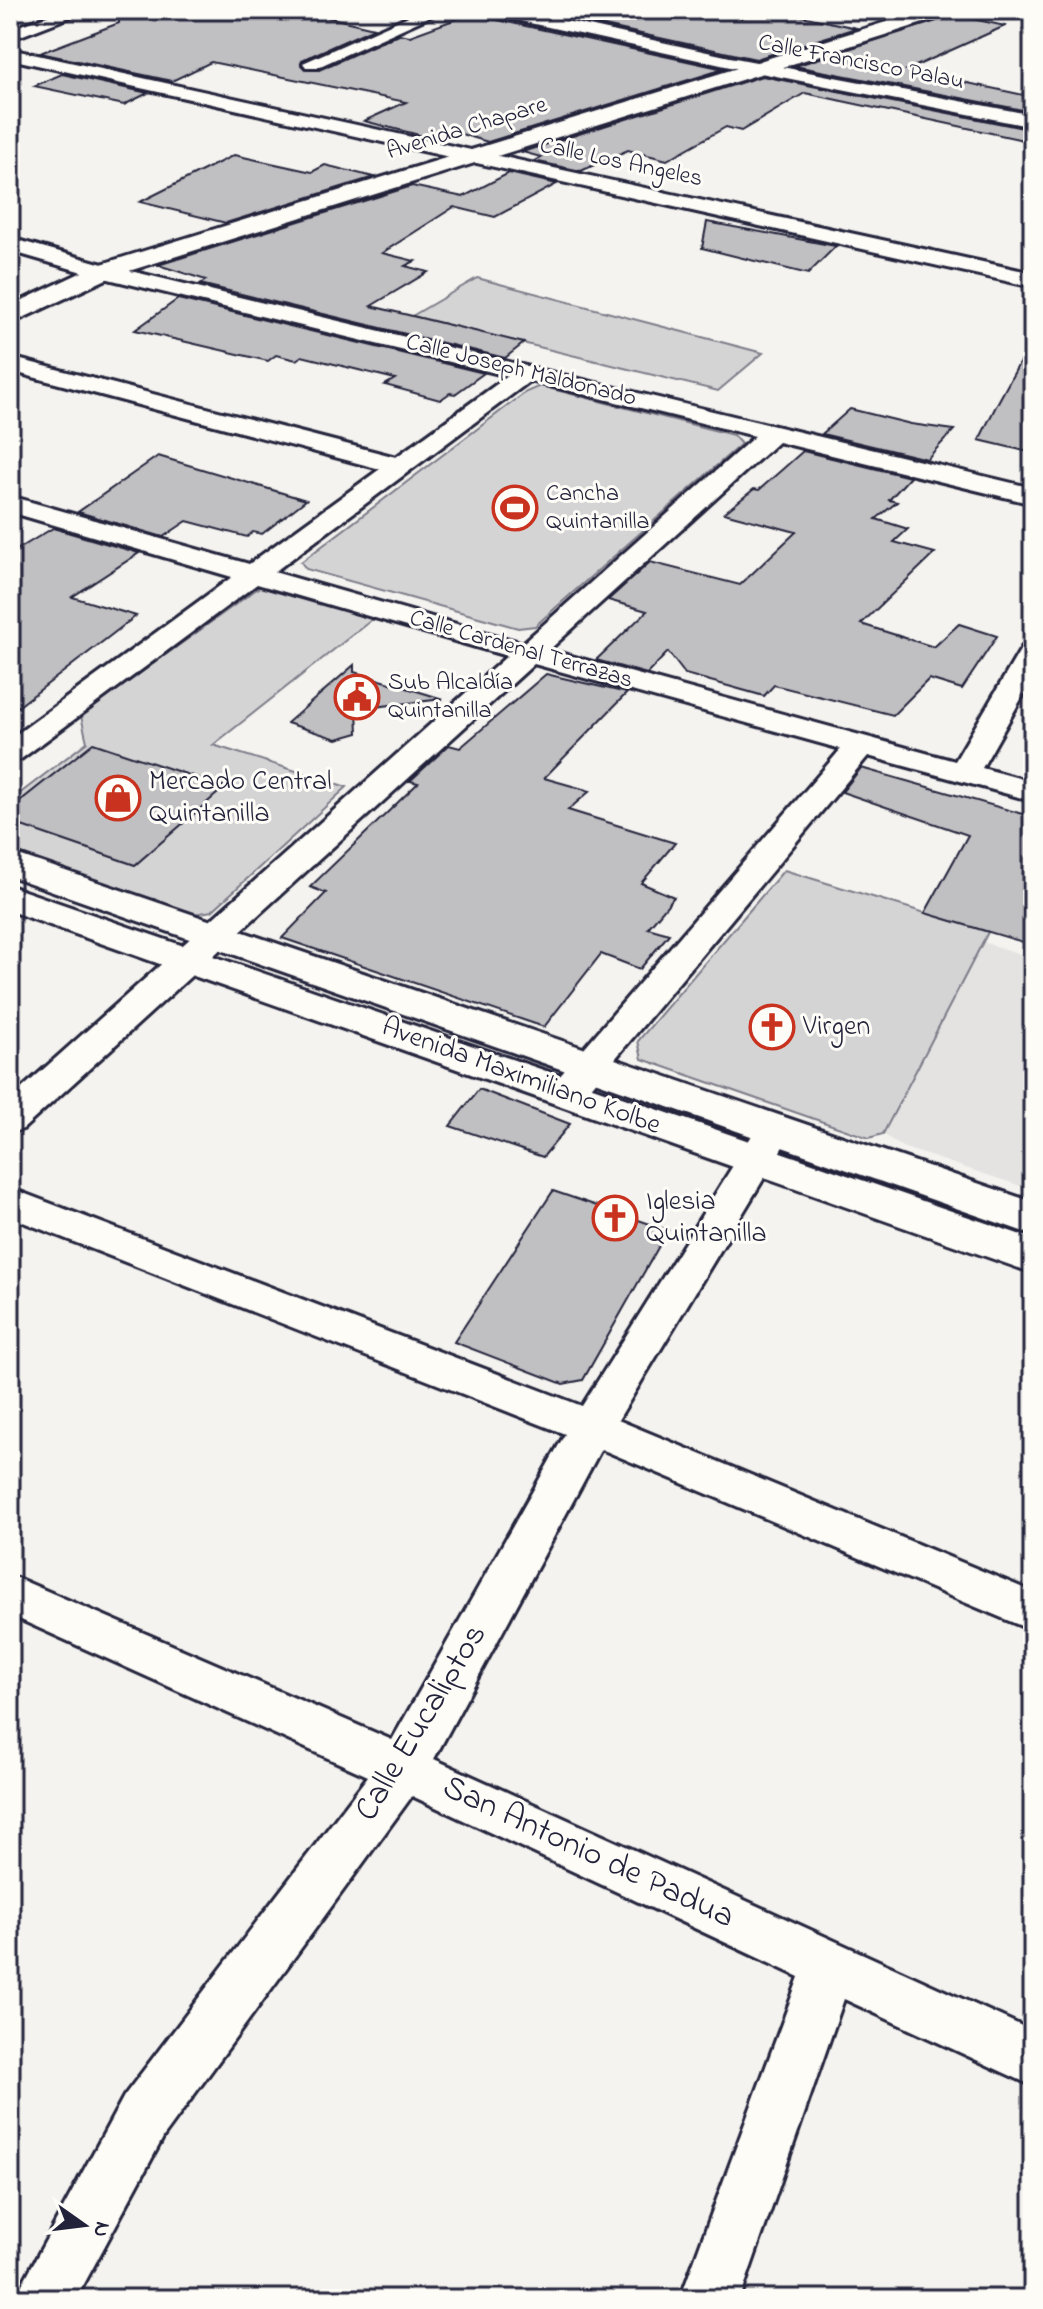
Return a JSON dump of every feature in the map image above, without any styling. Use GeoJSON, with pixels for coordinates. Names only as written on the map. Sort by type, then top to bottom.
{"type":"FeatureCollection","features":[{"type":"Feature","properties":{"kind":"main road","name":"Avenida Chapare"},"geometry":{"type":"LineString","coordinates":[[10,295],[80,262],[438,148],[902,10]]}},
{"type":"Feature","properties":{"kind":"main road","name":"Avenida Chapare"},"geometry":{"type":"LineString","coordinates":[[10,316],[104,271],[945,10]]}},
{"type":"Feature","properties":{"kind":"main road","name":"Avenida Maximiliano Kolbe"},"geometry":{"type":"LineString","coordinates":[[10,863],[200,947],[764,1145],[1033,1256]]}},
{"type":"Feature","properties":{"kind":"main road","name":"Avenida Maximiliano Kolbe"},"geometry":{"type":"LineString","coordinates":[[10,898],[200,947]]}},
{"type":"Feature","properties":{"kind":"main road","name":"Avenida Maximiliano Kolbe"},"geometry":{"type":"LineString","coordinates":[[764,1145],[1033,1219]]}},
{"type":"Feature","properties":{"kind":"street"},"geometry":{"type":"LineString","coordinates":[[10,35],[80,10]]}},
{"type":"Feature","properties":{"kind":"street"},"geometry":{"type":"LineString","coordinates":[[312,63],[436,10]]}},
{"type":"Feature","properties":{"kind":"street","name":"Calle Francisco Palau"},"geometry":{"type":"LineString","coordinates":[[493,10],[730,62],[1033,121]]}},
{"type":"Feature","properties":{"kind":"street","name":"Calle Los Angeles"},"geometry":{"type":"LineString","coordinates":[[10,54],[1033,280]]}},
{"type":"Feature","properties":{"kind":"street","name":"Calle Joseph Maldonado"},"geometry":{"type":"LineString","coordinates":[[10,244],[104,271],[1033,496]]}},
{"type":"Feature","properties":{"kind":"street"},"geometry":{"type":"LineString","coordinates":[[10,364],[400,466]]}},
{"type":"Feature","properties":{"kind":"street"},"geometry":{"type":"LineString","coordinates":[[10,753],[528,372]]}},
{"type":"Feature","properties":{"kind":"street"},"geometry":{"type":"LineString","coordinates":[[10,1120],[773,433]]}},
{"type":"Feature","properties":{"kind":"street","name":"Calle Cardenal Terrazas"},"geometry":{"type":"LineString","coordinates":[[10,504],[527,653],[1033,792]]}},
{"type":"Feature","properties":{"kind":"street"},"geometry":{"type":"LineString","coordinates":[[964,773],[1033,652]]}},
{"type":"Feature","properties":{"kind":"street"},"geometry":{"type":"LineString","coordinates":[[577,1080],[860,746]]}},
{"type":"Feature","properties":{"kind":"street","name":"Calle Eucaliptos"},"geometry":{"type":"LineString","coordinates":[[44,2299],[144,2116],[403,1768],[591,1427],[764,1145]]}},
{"type":"Feature","properties":{"kind":"street"},"geometry":{"type":"LineString","coordinates":[[10,1202],[591,1427],[1033,1612]]}},
{"type":"Feature","properties":{"kind":"street","name":"San Antonio de Padua"},"geometry":{"type":"LineString","coordinates":[[10,1594],[403,1768],[1033,2059]]}},
{"type":"Feature","properties":{"kind":"street"},"geometry":{"type":"LineString","coordinates":[[710,2299],[830,1964]]}},
{"type":"Feature","properties":{"kind":"shaded area"},"geometry":{"type":"Polygon","coordinates":[[[477,278],[763,353],[718,391],[412,316],[477,278]]]}},
{"type":"Feature","properties":{"kind":"shaded area"},"geometry":{"type":"Polygon","coordinates":[[[540,386],[733,435],[741,444],[535,626],[518,628],[306,569],[301,562],[526,392],[540,386]]]}},
{"type":"Feature","properties":{"kind":"shaded area"},"geometry":{"type":"Polygon","coordinates":[[[265,583],[374,618],[213,745],[347,787],[212,911],[182,916],[10,853],[10,801],[87,742],[81,716],[265,583]]]}},
{"type":"Feature","properties":{"kind":"shaded area"},"geometry":{"type":"Polygon","coordinates":[[[784,870],[988,932],[883,1134],[869,1138],[642,1059],[638,1041],[784,870]]]}},
{"type":"Feature","properties":{"kind":"shaded area"},"geometry":{"type":"Polygon","coordinates":[[[983,942],[1033,958],[1033,1190],[902,1147],[883,1134],[983,942]]]}},
{"type":"Feature","properties":{"kind":"building"},"geometry":{"type":"Polygon","coordinates":[[[119,10],[297,10],[374,28],[302,60],[301,65],[306,70],[319,70],[399,34],[410,36],[470,14],[724,69],[488,142],[441,128],[423,136],[364,121],[406,102],[211,62],[172,81],[40,53],[119,23],[119,10]]]}},
{"type":"Feature","properties":{"kind":"building"},"geometry":{"type":"Polygon","coordinates":[[[551,10],[704,10],[741,18],[763,10],[775,10],[856,28],[756,59],[545,13],[551,10]]]}},
{"type":"Feature","properties":{"kind":"building"},"geometry":{"type":"Polygon","coordinates":[[[955,15],[1005,26],[907,70],[1033,97],[1033,112],[795,66],[955,15]]]}},
{"type":"Feature","properties":{"kind":"building"},"geometry":{"type":"Polygon","coordinates":[[[62,74],[148,93],[124,105],[34,86],[62,74]]]}},
{"type":"Feature","properties":{"kind":"building"},"geometry":{"type":"Polygon","coordinates":[[[762,76],[1033,130],[1033,142],[805,93],[741,131],[726,127],[667,160],[628,150],[581,171],[534,161],[541,157],[522,152],[762,76]]]}},
{"type":"Feature","properties":{"kind":"building"},"geometry":{"type":"Polygon","coordinates":[[[234,155],[312,172],[325,165],[374,177],[226,223],[140,202],[234,155]]]}},
{"type":"Feature","properties":{"kind":"building"},"geometry":{"type":"Polygon","coordinates":[[[509,173],[557,184],[495,217],[454,207],[382,253],[415,261],[405,266],[428,272],[371,306],[524,343],[505,358],[200,284],[206,280],[158,265],[412,186],[463,197],[509,173]]]}},
{"type":"Feature","properties":{"kind":"building"},"geometry":{"type":"Polygon","coordinates":[[[707,222],[836,246],[808,274],[702,248],[707,222]]]}},
{"type":"Feature","properties":{"kind":"building"},"geometry":{"type":"Polygon","coordinates":[[[178,299],[484,373],[455,394],[450,393],[440,400],[385,385],[395,379],[302,356],[296,360],[276,355],[268,361],[135,330],[178,299]]]}},
{"type":"Feature","properties":{"kind":"building"},"geometry":{"type":"Polygon","coordinates":[[[1033,338],[1033,453],[979,440],[997,404],[1033,338]]]}},
{"type":"Feature","properties":{"kind":"building"},"geometry":{"type":"Polygon","coordinates":[[[850,409],[911,424],[954,430],[927,459],[822,434],[850,409]]]}},
{"type":"Feature","properties":{"kind":"building"},"geometry":{"type":"Polygon","coordinates":[[[803,451],[910,477],[889,500],[897,502],[876,519],[908,529],[894,542],[935,553],[861,624],[934,647],[959,624],[997,636],[962,689],[929,679],[893,715],[774,685],[764,696],[685,674],[668,652],[647,674],[596,660],[647,611],[608,600],[650,562],[740,585],[796,532],[724,513],[754,489],[759,490],[803,451]]]}},
{"type":"Feature","properties":{"kind":"building"},"geometry":{"type":"Polygon","coordinates":[[[158,456],[306,500],[262,534],[253,532],[247,537],[187,521],[163,537],[78,512],[158,456]]]}},
{"type":"Feature","properties":{"kind":"building"},"geometry":{"type":"Polygon","coordinates":[[[53,528],[139,553],[72,597],[136,616],[10,713],[10,554],[53,528]]]}},
{"type":"Feature","properties":{"kind":"building"},"geometry":{"type":"Polygon","coordinates":[[[354,665],[354,672],[443,699],[357,709],[358,733],[337,739],[287,723],[354,665]]]}},
{"type":"Feature","properties":{"kind":"building"},"geometry":{"type":"Polygon","coordinates":[[[546,674],[627,693],[544,778],[590,791],[568,810],[675,843],[641,883],[674,897],[648,928],[669,934],[640,969],[601,954],[544,1027],[282,938],[326,893],[310,887],[418,783],[410,781],[449,745],[460,748],[546,674]]]}},
{"type":"Feature","properties":{"kind":"building","name":"Mercado Central Quintanilla"},"geometry":{"type":"Polygon","coordinates":[[[93,743],[225,787],[135,865],[10,822],[10,809],[93,743]]]}},
{"type":"Feature","properties":{"kind":"building"},"geometry":{"type":"Polygon","coordinates":[[[861,768],[1033,817],[1033,945],[925,913],[968,835],[842,792],[861,768]]]}},
{"type":"Feature","properties":{"kind":"building"},"geometry":{"type":"Polygon","coordinates":[[[479,1089],[570,1124],[543,1157],[450,1126],[479,1089]]]}},
{"type":"Feature","properties":{"kind":"building"},"geometry":{"type":"Polygon","coordinates":[[[553,1191],[668,1230],[583,1380],[563,1384],[454,1342],[553,1191]]]}},
{"type":"Feature","properties":{"kind":"place","name":"Cancha Quintanilla"},"geometry":{"type":"Point","coordinates":[515,508]}},
{"type":"Feature","properties":{"kind":"place","name":"Sub Alcaldía Quintanilla"},"geometry":{"type":"Point","coordinates":[357,697]}},
{"type":"Feature","properties":{"kind":"place","name":"Mercado Central Quintanilla"},"geometry":{"type":"Point","coordinates":[118,798]}},
{"type":"Feature","properties":{"kind":"place","name":"Virgen"},"geometry":{"type":"Point","coordinates":[772,1027]}},
{"type":"Feature","properties":{"kind":"place","name":"Iglesia Quintanilla"},"geometry":{"type":"Point","coordinates":[615,1218]}}]}
